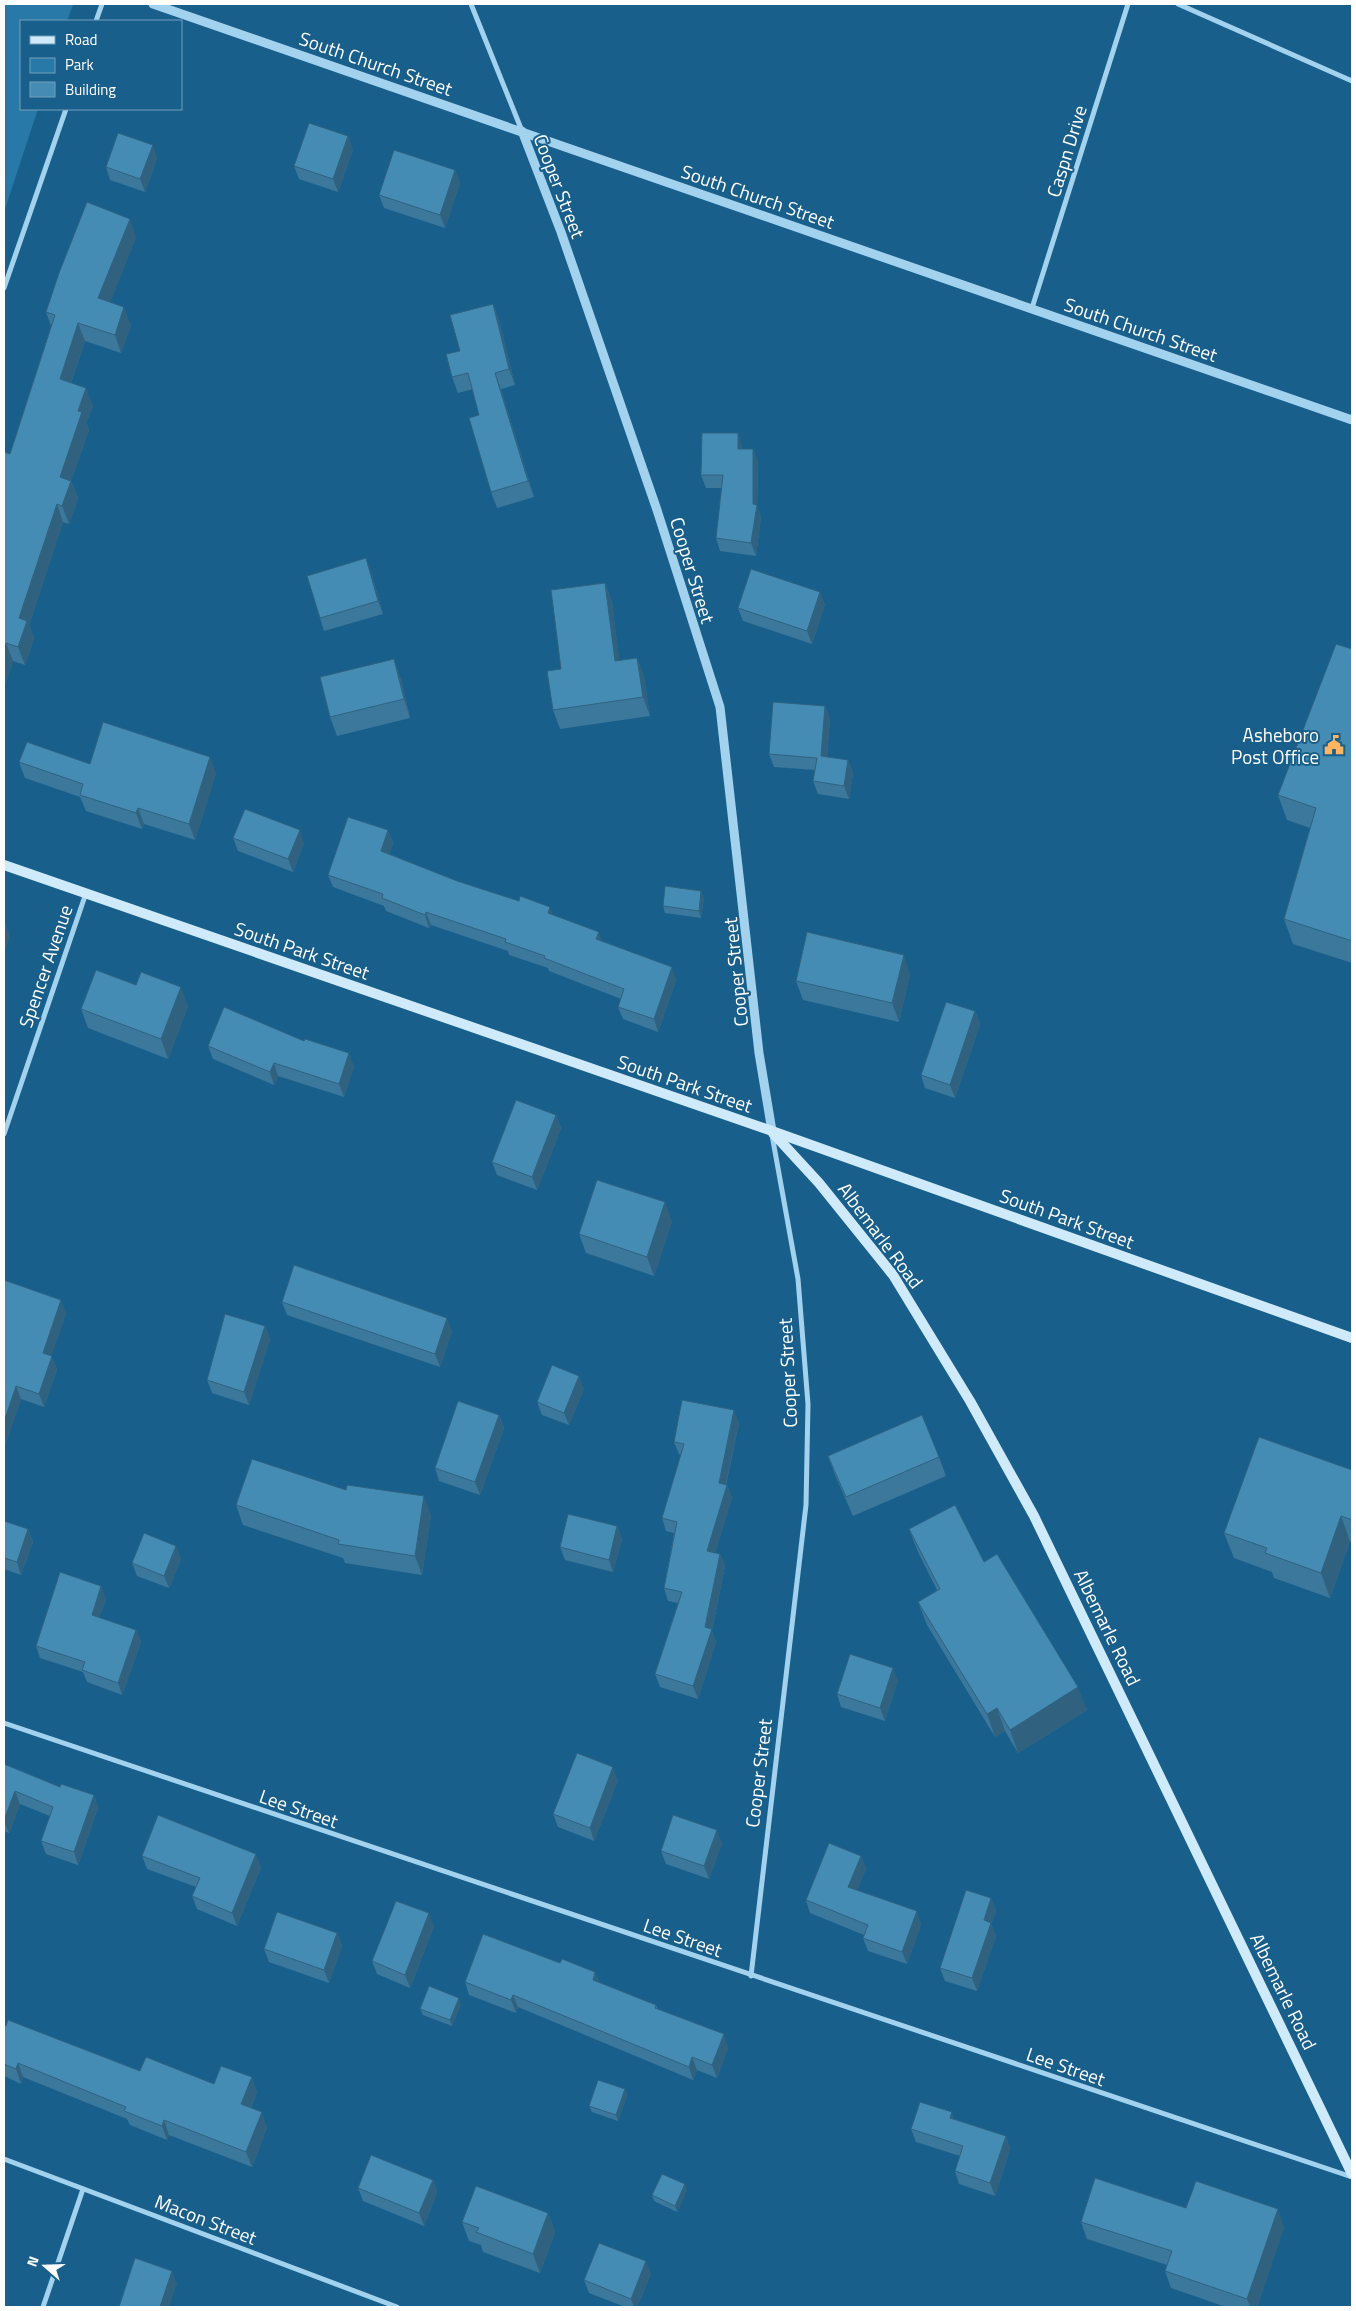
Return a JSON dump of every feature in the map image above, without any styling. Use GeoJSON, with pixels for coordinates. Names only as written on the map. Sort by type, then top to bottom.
{"type":"FeatureCollection","features":[{"type":"Feature","properties":{"kind":"main road","name":"South Park Street"},"geometry":{"type":"LineString","coordinates":[[4,865],[772,1131],[1352,1338]]}},
{"type":"Feature","properties":{"kind":"main road","name":"Albemarle Road"},"geometry":{"type":"LineString","coordinates":[[772,1131],[819,1183],[894,1275],[975,1409],[1034,1516],[1352,2174]]}},
{"type":"Feature","properties":{"kind":"street"},"geometry":{"type":"LineString","coordinates":[[96,20],[102,4]]}},
{"type":"Feature","properties":{"kind":"street","name":"South Church Street"},"geometry":{"type":"LineString","coordinates":[[153,4],[1352,420]]}},
{"type":"Feature","properties":{"kind":"street","name":"Cooper Street"},"geometry":{"type":"LineString","coordinates":[[471,4],[561,232],[641,464],[720,707],[759,1053],[798,1279],[808,1404],[806,1496],[751,1976]]}},
{"type":"Feature","properties":{"kind":"street","name":"Caspn Drive"},"geometry":{"type":"LineString","coordinates":[[1032,308],[1128,4]]}},
{"type":"Feature","properties":{"kind":"street"},"geometry":{"type":"LineString","coordinates":[[1178,4],[1352,81]]}},
{"type":"Feature","properties":{"kind":"street"},"geometry":{"type":"LineString","coordinates":[[4,288],[66,110]]}},
{"type":"Feature","properties":{"kind":"street","name":"Spencer Avenue"},"geometry":{"type":"LineString","coordinates":[[4,1134],[86,893]]}},
{"type":"Feature","properties":{"kind":"street","name":"Lee Street"},"geometry":{"type":"LineString","coordinates":[[4,1723],[1352,2178]]}},
{"type":"Feature","properties":{"kind":"street","name":"Macon Street"},"geometry":{"type":"LineString","coordinates":[[4,2159],[397,2307]]}},
{"type":"Feature","properties":{"kind":"street"},"geometry":{"type":"LineString","coordinates":[[43,2307],[83,2189]]}},
{"type":"Feature","properties":{"kind":"green space"},"geometry":{"type":"Polygon","coordinates":[[[4,4],[73,5],[67,20],[20,20],[20,110],[38,110],[4,212],[4,4]]]}},
{"type":"Feature","properties":{"kind":"building"},"geometry":{"type":"Polygon","coordinates":[[[309,123],[348,136],[333,179],[294,166],[309,123]]]}},
{"type":"Feature","properties":{"kind":"building"},"geometry":{"type":"Polygon","coordinates":[[[118,133],[153,145],[140,179],[106,167],[118,133]]]}},
{"type":"Feature","properties":{"kind":"building"},"geometry":{"type":"Polygon","coordinates":[[[394,150],[455,170],[440,215],[379,195],[394,150]]]}},
{"type":"Feature","properties":{"kind":"building"},"geometry":{"type":"Polygon","coordinates":[[[87,202],[130,219],[98,298],[124,307],[115,335],[78,323],[60,379],[86,388],[78,411],[82,412],[60,477],[71,481],[62,506],[57,504],[19,618],[27,621],[18,647],[6,643],[4,650],[4,452],[10,454],[55,315],[46,312],[87,202]]]}},
{"type":"Feature","properties":{"kind":"building"},"geometry":{"type":"Polygon","coordinates":[[[493,304],[509,369],[495,373],[528,481],[491,492],[469,418],[479,415],[468,373],[452,377],[446,354],[460,351],[450,315],[493,304]]]}},
{"type":"Feature","properties":{"kind":"building"},"geometry":{"type":"Polygon","coordinates":[[[702,433],[738,433],[738,449],[753,449],[753,504],[757,505],[751,543],[716,538],[723,475],[701,475],[702,433]]]}},
{"type":"Feature","properties":{"kind":"building"},"geometry":{"type":"Polygon","coordinates":[[[366,558],[378,601],[320,618],[307,576],[366,558]]]}},
{"type":"Feature","properties":{"kind":"building"},"geometry":{"type":"Polygon","coordinates":[[[751,569],[820,592],[807,631],[738,608],[751,569]]]}},
{"type":"Feature","properties":{"kind":"building"},"geometry":{"type":"Polygon","coordinates":[[[605,583],[615,661],[637,658],[643,697],[553,710],[547,671],[561,669],[551,590],[605,583]]]}},
{"type":"Feature","properties":{"kind":"building","name":"Asheboro Post Office"},"geometry":{"type":"Polygon","coordinates":[[[1336,644],[1352,649],[1352,941],[1284,919],[1316,808],[1278,795],[1336,644]]]}},
{"type":"Feature","properties":{"kind":"building"},"geometry":{"type":"Polygon","coordinates":[[[394,659],[404,699],[330,717],[320,677],[394,659]]]}},
{"type":"Feature","properties":{"kind":"building"},"geometry":{"type":"Polygon","coordinates":[[[773,702],[825,706],[821,756],[848,760],[844,786],[813,781],[817,758],[769,754],[773,702]]]}},
{"type":"Feature","properties":{"kind":"building"},"geometry":{"type":"Polygon","coordinates":[[[103,722],[210,757],[189,824],[138,808],[136,813],[80,795],[83,784],[19,762],[27,742],[90,764],[103,722]]]}},
{"type":"Feature","properties":{"kind":"building"},"geometry":{"type":"Polygon","coordinates":[[[245,809],[300,830],[288,859],[233,838],[245,809]]]}},
{"type":"Feature","properties":{"kind":"building"},"geometry":{"type":"Polygon","coordinates":[[[348,817],[388,830],[381,851],[457,881],[519,901],[520,896],[550,907],[548,913],[599,932],[596,939],[672,967],[654,1019],[618,1007],[624,989],[544,958],[545,956],[505,942],[506,939],[426,912],[425,915],[382,898],[383,894],[328,875],[348,817]]]}},
{"type":"Feature","properties":{"kind":"building"},"geometry":{"type":"Polygon","coordinates":[[[665,886],[701,891],[699,911],[663,906],[665,886]]]}},
{"type":"Feature","properties":{"kind":"building"},"geometry":{"type":"Polygon","coordinates":[[[807,932],[904,955],[892,1003],[796,981],[807,932]]]}},
{"type":"Feature","properties":{"kind":"building"},"geometry":{"type":"Polygon","coordinates":[[[96,970],[136,985],[141,972],[181,987],[161,1039],[81,1009],[96,970]]]}},
{"type":"Feature","properties":{"kind":"building"},"geometry":{"type":"Polygon","coordinates":[[[946,1002],[975,1011],[950,1085],[921,1075],[946,1002]]]}},
{"type":"Feature","properties":{"kind":"building"},"geometry":{"type":"Polygon","coordinates":[[[224,1007],[304,1041],[305,1039],[349,1053],[339,1084],[274,1063],[270,1072],[208,1046],[224,1007]]]}},
{"type":"Feature","properties":{"kind":"building"},"geometry":{"type":"Polygon","coordinates":[[[516,1100],[556,1115],[532,1177],[492,1162],[516,1100]]]}},
{"type":"Feature","properties":{"kind":"building"},"geometry":{"type":"Polygon","coordinates":[[[597,1180],[665,1202],[647,1257],[579,1234],[597,1180]]]}},
{"type":"Feature","properties":{"kind":"building"},"geometry":{"type":"Polygon","coordinates":[[[294,1265],[447,1318],[435,1354],[282,1302],[294,1265]]]}},
{"type":"Feature","properties":{"kind":"building"},"geometry":{"type":"Polygon","coordinates":[[[4,1280],[61,1300],[43,1353],[52,1356],[39,1394],[16,1386],[4,1422],[4,1280]]]}},
{"type":"Feature","properties":{"kind":"building"},"geometry":{"type":"Polygon","coordinates":[[[225,1314],[265,1326],[244,1392],[207,1380],[225,1314]]]}},
{"type":"Feature","properties":{"kind":"building"},"geometry":{"type":"Polygon","coordinates":[[[552,1365],[579,1376],[564,1413],[537,1402],[552,1365]]]}},
{"type":"Feature","properties":{"kind":"building"},"geometry":{"type":"Polygon","coordinates":[[[682,1400],[734,1410],[719,1483],[727,1485],[707,1551],[720,1554],[705,1627],[712,1629],[693,1686],[655,1674],[682,1592],[664,1588],[677,1522],[662,1518],[684,1444],[674,1442],[682,1400]]]}},
{"type":"Feature","properties":{"kind":"building"},"geometry":{"type":"Polygon","coordinates":[[[458,1401],[499,1415],[475,1482],[435,1468],[458,1401]]]}},
{"type":"Feature","properties":{"kind":"building"},"geometry":{"type":"Polygon","coordinates":[[[922,1415],[939,1457],[846,1497],[828,1456],[922,1415]]]}},
{"type":"Feature","properties":{"kind":"building"},"geometry":{"type":"Polygon","coordinates":[[[1259,1437],[1352,1470],[1352,1520],[1341,1516],[1321,1573],[1265,1553],[1267,1548],[1224,1533],[1259,1437]]]}},
{"type":"Feature","properties":{"kind":"building"},"geometry":{"type":"Polygon","coordinates":[[[252,1459],[346,1490],[347,1485],[424,1496],[415,1556],[338,1544],[339,1540],[236,1505],[252,1459]]]}},
{"type":"Feature","properties":{"kind":"building"},"geometry":{"type":"Polygon","coordinates":[[[955,1505],[984,1562],[997,1554],[1078,1687],[1010,1730],[997,1708],[987,1714],[918,1602],[940,1589],[909,1529],[955,1505]]]}},
{"type":"Feature","properties":{"kind":"building"},"geometry":{"type":"Polygon","coordinates":[[[568,1514],[617,1526],[609,1560],[560,1547],[568,1514]]]}},
{"type":"Feature","properties":{"kind":"building"},"geometry":{"type":"Polygon","coordinates":[[[4,1521],[28,1529],[17,1562],[4,1558],[4,1521]]]}},
{"type":"Feature","properties":{"kind":"building"},"geometry":{"type":"Polygon","coordinates":[[[144,1533],[176,1546],[164,1576],[132,1563],[144,1533]]]}},
{"type":"Feature","properties":{"kind":"building"},"geometry":{"type":"Polygon","coordinates":[[[60,1572],[101,1586],[92,1615],[136,1630],[118,1683],[82,1670],[85,1662],[36,1646],[60,1572]]]}},
{"type":"Feature","properties":{"kind":"building"},"geometry":{"type":"Polygon","coordinates":[[[850,1654],[893,1668],[880,1708],[837,1694],[850,1654]]]}},
{"type":"Feature","properties":{"kind":"building"},"geometry":{"type":"Polygon","coordinates":[[[577,1753],[613,1767],[590,1828],[553,1814],[577,1753]]]}},
{"type":"Feature","properties":{"kind":"building"},"geometry":{"type":"Polygon","coordinates":[[[4,1764],[60,1787],[61,1784],[94,1795],[74,1852],[41,1841],[53,1807],[15,1791],[4,1820],[4,1764]]]}},
{"type":"Feature","properties":{"kind":"building"},"geometry":{"type":"Polygon","coordinates":[[[158,1815],[256,1854],[232,1913],[192,1896],[200,1878],[142,1856],[158,1815]]]}},
{"type":"Feature","properties":{"kind":"building"},"geometry":{"type":"Polygon","coordinates":[[[673,1815],[717,1830],[704,1866],[661,1851],[673,1815]]]}},
{"type":"Feature","properties":{"kind":"building"},"geometry":{"type":"Polygon","coordinates":[[[829,1843],[861,1856],[848,1887],[917,1911],[902,1952],[863,1938],[868,1925],[806,1900],[829,1843]]]}},
{"type":"Feature","properties":{"kind":"building"},"geometry":{"type":"Polygon","coordinates":[[[966,1890],[991,1898],[984,1920],[991,1923],[972,1978],[940,1968],[966,1890]]]}},
{"type":"Feature","properties":{"kind":"building"},"geometry":{"type":"Polygon","coordinates":[[[396,1901],[429,1913],[405,1975],[372,1961],[396,1901]]]}},
{"type":"Feature","properties":{"kind":"building"},"geometry":{"type":"Polygon","coordinates":[[[277,1912],[337,1933],[324,1970],[264,1949],[277,1912]]]}},
{"type":"Feature","properties":{"kind":"building"},"geometry":{"type":"Polygon","coordinates":[[[483,1934],[560,1963],[562,1959],[595,1972],[593,1980],[656,2005],[655,2008],[724,2034],[712,2065],[692,2057],[689,2067],[513,1995],[511,2000],[465,1982],[483,1934]]]}},
{"type":"Feature","properties":{"kind":"building"},"geometry":{"type":"Polygon","coordinates":[[[429,1986],[459,1998],[450,2020],[420,2009],[429,1986]]]}},
{"type":"Feature","properties":{"kind":"building"},"geometry":{"type":"Polygon","coordinates":[[[8,2020],[140,2071],[146,2057],[214,2084],[221,2066],[252,2077],[241,2104],[262,2112],[246,2152],[164,2120],[162,2126],[124,2111],[126,2107],[18,2063],[16,2069],[4,2064],[4,2025],[6,2026],[8,2020]]]}},
{"type":"Feature","properties":{"kind":"building"},"geometry":{"type":"Polygon","coordinates":[[[598,2080],[625,2089],[616,2115],[589,2106],[598,2080]]]}},
{"type":"Feature","properties":{"kind":"building"},"geometry":{"type":"Polygon","coordinates":[[[920,2102],[952,2112],[950,2118],[1006,2136],[990,2183],[955,2171],[963,2146],[911,2129],[920,2102]]]}},
{"type":"Feature","properties":{"kind":"building"},"geometry":{"type":"Polygon","coordinates":[[[371,2155],[433,2180],[419,2213],[358,2188],[371,2155]]]}},
{"type":"Feature","properties":{"kind":"building"},"geometry":{"type":"Polygon","coordinates":[[[662,2174],[685,2184],[675,2206],[652,2195],[662,2174]]]}},
{"type":"Feature","properties":{"kind":"building"},"geometry":{"type":"Polygon","coordinates":[[[1095,2178],[1186,2208],[1196,2181],[1278,2209],[1247,2299],[1165,2271],[1172,2251],[1081,2222],[1095,2178]]]}},
{"type":"Feature","properties":{"kind":"building"},"geometry":{"type":"Polygon","coordinates":[[[476,2186],[548,2213],[533,2254],[476,2232],[479,2228],[462,2222],[476,2186]]]}},
{"type":"Feature","properties":{"kind":"building"},"geometry":{"type":"Polygon","coordinates":[[[599,2243],[646,2261],[631,2299],[584,2280],[599,2243]]]}},
{"type":"Feature","properties":{"kind":"building"},"geometry":{"type":"Polygon","coordinates":[[[135,2258],[172,2271],[160,2307],[119,2307],[135,2258]]]}},
{"type":"Feature","properties":{"kind":"place","name":"Asheboro Post Office"},"geometry":{"type":"Point","coordinates":[1334,745]}}]}
